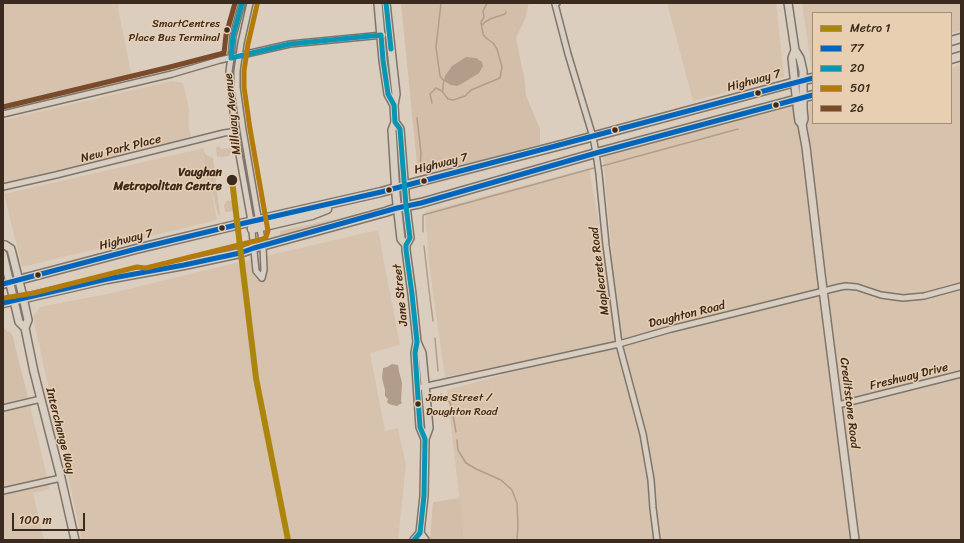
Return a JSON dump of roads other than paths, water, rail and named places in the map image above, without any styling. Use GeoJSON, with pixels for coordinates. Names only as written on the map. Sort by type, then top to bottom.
{"type":"FeatureCollection","features":[{"type":"Feature","properties":{"kind":"main road","name":"Highway 7"},"geometry":{"type":"LineString","coordinates":[[6,283],[136,249],[255,224],[593,137],[812,78]]}},
{"type":"Feature","properties":{"kind":"main road"},"geometry":{"type":"LineString","coordinates":[[3,303],[107,279],[240,253],[596,153],[812,95]]}},
{"type":"Feature","properties":{"kind":"street","name":"Millway Avenue"},"geometry":{"type":"LineString","coordinates":[[242,3],[234,36],[229,71],[235,132],[255,224],[263,246],[264,270],[262,278],[256,271],[254,248],[255,224],[257,211],[237,87],[237,71],[241,43],[250,3]]}},
{"type":"Feature","properties":{"kind":"street","name":"Jane Street"},"geometry":{"type":"LineString","coordinates":[[378,3],[383,60],[388,94],[394,105]]}},
{"type":"Feature","properties":{"kind":"street","name":"Jane Street"},"geometry":{"type":"LineString","coordinates":[[386,3],[396,94],[394,105],[395,122],[392,130],[395,188],[401,239],[406,245],[417,342],[415,353],[421,388],[420,427],[425,440],[424,496],[420,533]]}},
{"type":"Feature","properties":{"kind":"street","name":"Maplecrete Road"},"geometry":{"type":"LineString","coordinates":[[557,3],[555,4],[568,54],[593,137],[596,153],[619,344],[643,434],[651,480],[657,540]]}},
{"type":"Feature","properties":{"kind":"street","name":"Creditstone Road"},"geometry":{"type":"LineString","coordinates":[[788,3],[795,50],[800,58],[803,80],[799,121],[802,125],[806,147],[855,540]]}},
{"type":"Feature","properties":{"kind":"street"},"geometry":{"type":"LineString","coordinates":[[3,114],[160,77],[290,44],[389,35]]}},
{"type":"Feature","properties":{"kind":"street","name":"Creditstone Road"},"geometry":{"type":"LineString","coordinates":[[795,50],[792,58],[794,82],[800,99]]}},
{"type":"Feature","properties":{"kind":"street","name":"Jane Street"},"geometry":{"type":"LineString","coordinates":[[395,122],[400,129],[404,186],[410,238],[406,245]]}},
{"type":"Feature","properties":{"kind":"street","name":"New Park Place"},"geometry":{"type":"LineString","coordinates":[[3,186],[63,173],[224,133],[243,130]]}},
{"type":"Feature","properties":{"kind":"street","name":"Interchange Way"},"geometry":{"type":"LineString","coordinates":[[3,237],[4,248],[11,249],[19,280],[28,320],[25,328]]}},
{"type":"Feature","properties":{"kind":"street","name":"Interchange Way"},"geometry":{"type":"LineString","coordinates":[[3,254],[6,283],[14,300],[19,322],[25,328],[75,540]]}},
{"type":"Feature","properties":{"kind":"street","name":"Doughton Road"},"geometry":{"type":"LineString","coordinates":[[421,388],[619,344],[671,329],[840,287],[852,286],[867,289],[885,296],[903,298],[924,296],[961,286]]}},
{"type":"Feature","properties":{"kind":"street","name":"Freshway Drive"},"geometry":{"type":"LineString","coordinates":[[838,405],[961,374]]}},
{"type":"Feature","properties":{"kind":"street"},"geometry":{"type":"LineString","coordinates":[[3,408],[41,399]]}},
{"type":"Feature","properties":{"kind":"street"},"geometry":{"type":"LineString","coordinates":[[3,491],[61,478]]}},
{"type":"Feature","properties":{"kind":"street"},"geometry":{"type":"LineString","coordinates":[[414,540],[420,533],[425,540]]}},
{"type":"Feature","properties":{"kind":"waterway"},"geometry":{"type":"LineString","coordinates":[[441,3],[436,47],[440,76],[444,81],[442,91]]}},
{"type":"Feature","properties":{"kind":"waterway"},"geometry":{"type":"LineString","coordinates":[[432,103],[430,94],[436,88],[442,91],[448,99],[453,100],[465,96],[471,90],[500,78],[502,67],[497,49],[483,34],[481,22],[484,17],[483,11],[487,3]]}},
{"type":"Feature","properties":{"kind":"waterway"},"geometry":{"type":"LineString","coordinates":[[482,25],[490,19],[505,14],[506,12]]}},
{"type":"Feature","properties":{"kind":"waterway"},"geometry":{"type":"LineString","coordinates":[[417,118],[421,153],[420,172]]}},
{"type":"Feature","properties":{"kind":"waterway"},"geometry":{"type":"LineString","coordinates":[[602,166],[738,129]]}},
{"type":"Feature","properties":{"kind":"waterway"},"geometry":{"type":"LineString","coordinates":[[423,232],[423,215],[594,168]]}},
{"type":"Feature","properties":{"kind":"waterway"},"geometry":{"type":"LineString","coordinates":[[424,246],[433,321]]}},
{"type":"Feature","properties":{"kind":"waterway"},"geometry":{"type":"LineString","coordinates":[[435,338],[438,371]]}},
{"type":"Feature","properties":{"kind":"waterway"},"geometry":{"type":"LineString","coordinates":[[441,394],[443,399],[450,402],[456,432]]}},
{"type":"Feature","properties":{"kind":"waterway"},"geometry":{"type":"LineString","coordinates":[[457,440],[458,450],[466,463],[501,480],[512,490],[517,503],[517,540]]}},
{"type":"Feature","properties":{"kind":"metro line","name":"1"},"geometry":{"type":"LineString","coordinates":[[232,180],[256,378],[288,540]]}},
{"type":"Feature","properties":{"kind":"place","name":"SmartCentres Place Bus Terminal"},"geometry":{"type":"Point","coordinates":[227,30]}},
{"type":"Feature","properties":{"kind":"place","name":"Vaughan Metropolitan Centre"},"geometry":{"type":"Point","coordinates":[232,180]}},
{"type":"Feature","properties":{"kind":"place","name":"Jane Street / Doughton Road"},"geometry":{"type":"Point","coordinates":[418,404]}}]}
